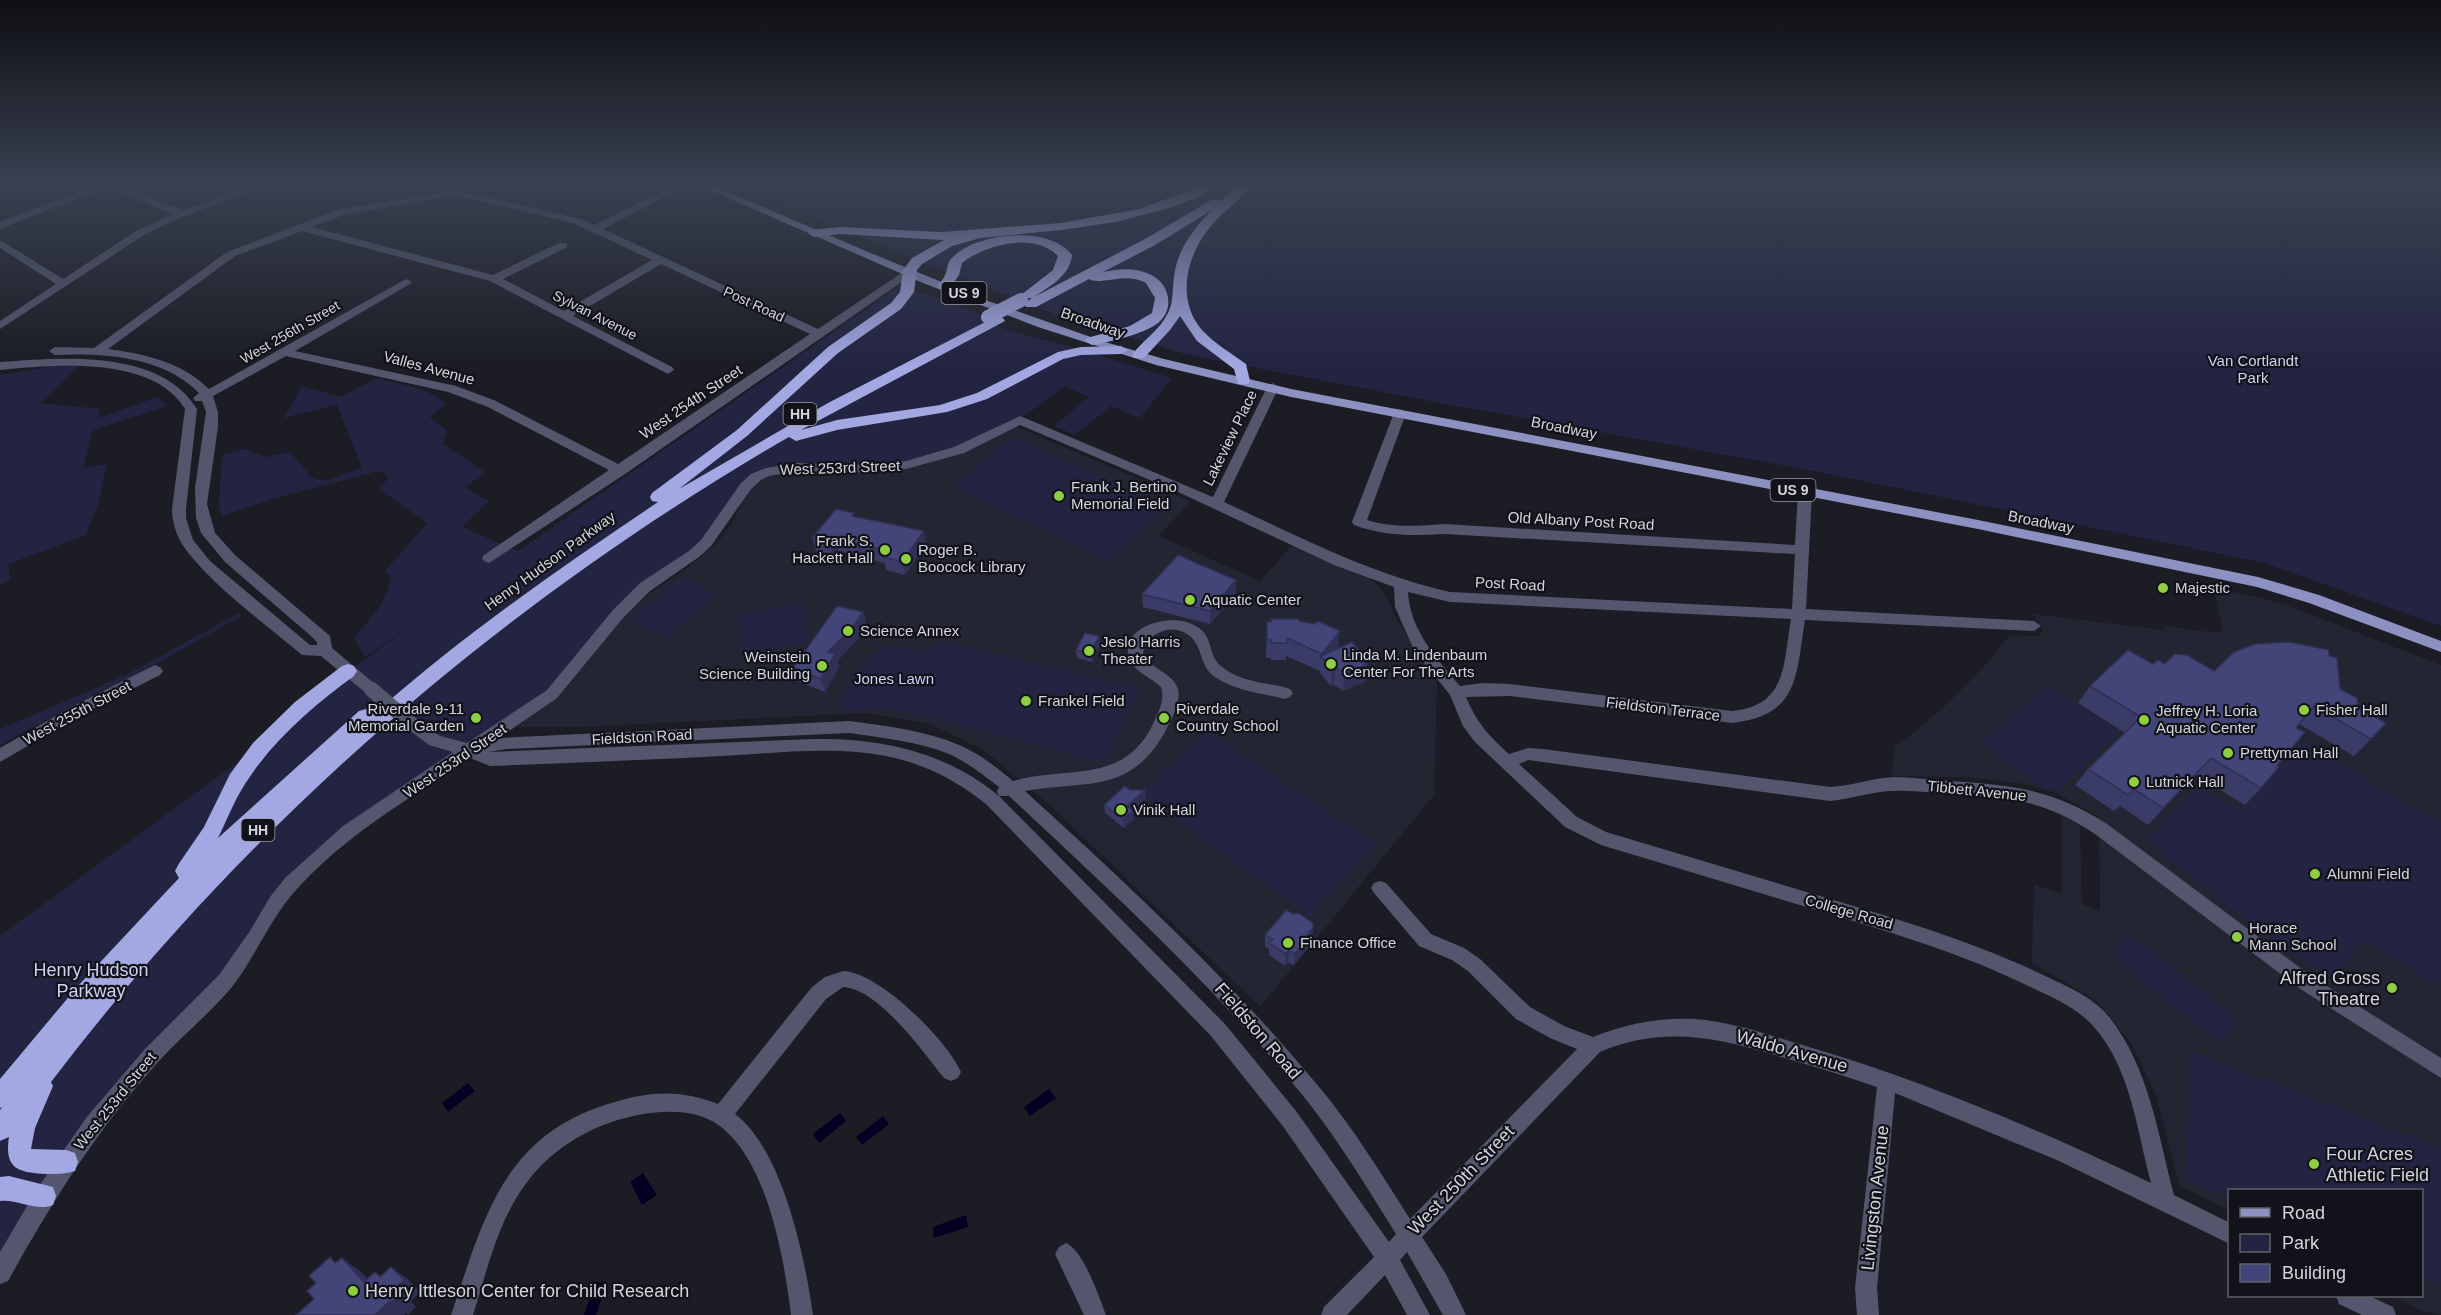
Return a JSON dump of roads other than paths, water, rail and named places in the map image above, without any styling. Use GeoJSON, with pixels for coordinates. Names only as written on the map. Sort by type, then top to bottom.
{"type":"FeatureCollection","features":[{"type":"Feature","properties":{"kind":"highway"},"geometry":{"type":"LineString","coordinates":[[658,497],[742,433],[833,350],[896,306],[907,292],[910,272],[917,261],[945,244]]}},
{"type":"Feature","properties":{"kind":"highway"},"geometry":{"type":"LineString","coordinates":[[944,286],[952,275],[953,266],[958,259],[979,246],[992,244]]}},
{"type":"Feature","properties":{"kind":"highway"},"geometry":{"type":"LineString","coordinates":[[1026,302],[1062,268],[1065,257],[1059,248],[1050,244]]}},
{"type":"Feature","properties":{"kind":"highway","name":"Henry Hudson Parkway"},"geometry":{"type":"LineString","coordinates":[[0,1129],[44,1056],[160,908],[228,840],[316,758],[423,668],[547,573],[658,497],[815,405],[993,319],[1128,244]]}},
{"type":"Feature","properties":{"kind":"highway","name":"Henry Hudson Parkway"},"geometry":{"type":"LineString","coordinates":[[1026,302],[1051,294],[1143,244]]}},
{"type":"Feature","properties":{"kind":"highway"},"geometry":{"type":"LineString","coordinates":[[1139,356],[1175,315],[1179,304],[1181,265],[1190,244]]}},
{"type":"Feature","properties":{"kind":"highway"},"geometry":{"type":"LineString","coordinates":[[1051,294],[1117,273],[1138,275],[1155,284],[1160,292],[1162,304],[1160,311],[1152,321],[1132,331],[1092,341]]}},
{"type":"Feature","properties":{"kind":"highway"},"geometry":{"type":"LineString","coordinates":[[1180,289],[1191,326],[1210,346],[1241,367],[1243,381]]}},
{"type":"Feature","properties":{"kind":"highway","name":"Henry Hudson Parkway"},"geometry":{"type":"LineString","coordinates":[[0,1097],[44,1056],[232,855],[302,789],[448,663],[561,577],[653,513],[726,468],[993,319]]}},
{"type":"Feature","properties":{"kind":"highway"},"geometry":{"type":"LineString","coordinates":[[726,468],[813,430],[845,423],[925,413],[967,401],[1058,356],[1081,351],[1121,350]]}},
{"type":"Feature","properties":{"kind":"highway"},"geometry":{"type":"LineString","coordinates":[[160,908],[210,834],[236,781],[247,765],[282,726],[327,686],[348,671]]}},
{"type":"Feature","properties":{"kind":"highway"},"geometry":{"type":"LineString","coordinates":[[0,1084],[44,1056]]}},
{"type":"Feature","properties":{"kind":"highway"},"geometry":{"type":"LineString","coordinates":[[44,1056],[22,1130],[19,1143],[20,1155],[27,1161],[66,1162]]}},
{"type":"Feature","properties":{"kind":"highway"},"geometry":{"type":"LineString","coordinates":[[0,1189],[9,1188],[44,1196]]}},
{"type":"Feature","properties":{"kind":"main road","name":"Broadway"},"geometry":{"type":"LineString","coordinates":[[842,244],[944,286],[1139,356],[1243,381],[1400,413],[2258,582],[2314,599],[2441,647]]}},
{"type":"Feature","properties":{"kind":"street"},"geometry":{"type":"LineString","coordinates":[[2,244],[63,284]]}},
{"type":"Feature","properties":{"kind":"street"},"geometry":{"type":"LineString","coordinates":[[0,326],[123,244]]}},
{"type":"Feature","properties":{"kind":"street"},"geometry":{"type":"LineString","coordinates":[[86,361],[226,256],[256,244]]}},
{"type":"Feature","properties":{"kind":"street","name":"Sylvan Avenue"},"geometry":{"type":"LineString","coordinates":[[365,244],[494,279],[668,370]]}},
{"type":"Feature","properties":{"kind":"street","name":"Post Road"},"geometry":{"type":"LineString","coordinates":[[627,244],[819,334]]}},
{"type":"Feature","properties":{"kind":"street"},"geometry":{"type":"LineString","coordinates":[[494,279],[563,245]]}},
{"type":"Feature","properties":{"kind":"street"},"geometry":{"type":"LineString","coordinates":[[564,316],[660,260]]}},
{"type":"Feature","properties":{"kind":"street","name":"West 254th Street"},"geometry":{"type":"LineString","coordinates":[[489,558],[910,272]]}},
{"type":"Feature","properties":{"kind":"street","name":"West 256th Street"},"geometry":{"type":"LineString","coordinates":[[187,402],[207,395],[286,352],[406,282]]}},
{"type":"Feature","properties":{"kind":"street"},"geometry":{"type":"LineString","coordinates":[[0,356],[68,350],[98,350],[127,355],[171,368],[191,379],[207,395]]}},
{"type":"Feature","properties":{"kind":"street","name":"Valles Avenue"},"geometry":{"type":"LineString","coordinates":[[286,352],[452,389],[492,404],[620,471]]}},
{"type":"Feature","properties":{"kind":"street"},"geometry":{"type":"LineString","coordinates":[[0,366],[59,360],[112,365],[154,377],[172,388],[187,402]]}},
{"type":"Feature","properties":{"kind":"street","name":"Lakeview Place"},"geometry":{"type":"LineString","coordinates":[[1216,504],[1273,387]]}},
{"type":"Feature","properties":{"kind":"street"},"geometry":{"type":"LineString","coordinates":[[710,391],[726,399]]}},
{"type":"Feature","properties":{"kind":"street","name":"Fieldston Road"},"geometry":{"type":"LineString","coordinates":[[207,395],[212,412],[201,504],[203,520],[216,544],[325,640],[324,650]]}},
{"type":"Feature","properties":{"kind":"street","name":"Fieldston Road"},"geometry":{"type":"LineString","coordinates":[[187,402],[191,417],[179,509],[183,530],[195,554],[307,651],[324,650],[435,741],[468,750],[490,760],[816,738],[920,759],[958,775],[977,787],[993,800],[1218,1030],[1289,1118],[1387,1257],[1419,1315]]}},
{"type":"Feature","properties":{"kind":"street","name":"Old Albany Post Road"},"geometry":{"type":"LineString","coordinates":[[1400,413],[1359,522],[1381,529],[1402,531],[1444,529],[1803,550]]}},
{"type":"Feature","properties":{"kind":"street","name":"Post Road"},"geometry":{"type":"LineString","coordinates":[[1020,420],[1216,504],[1375,576],[1401,586],[1450,597],[2034,626]]}},
{"type":"Feature","properties":{"kind":"street","name":"West 253rd Street"},"geometry":{"type":"LineString","coordinates":[[0,1273],[66,1162],[152,1055],[225,981],[256,938],[276,902],[306,867],[349,831],[552,694],[618,614],[639,593],[661,574],[694,554],[706,543],[746,486],[756,477],[766,472],[797,467],[852,469],[906,465],[959,450],[1020,420]]}},
{"type":"Feature","properties":{"kind":"street","name":"Fieldston Terrace"},"geometry":{"type":"LineString","coordinates":[[1456,692],[1482,688],[1510,690],[1718,716],[1746,717],[1765,708],[1783,692],[1787,684],[1798,614],[1805,492]]}},
{"type":"Feature","properties":{"kind":"street"},"geometry":{"type":"LineString","coordinates":[[179,509],[201,504]]}},
{"type":"Feature","properties":{"kind":"street","name":"College Road"},"geometry":{"type":"LineString","coordinates":[[1401,586],[1402,607],[1421,650],[1456,692],[1469,722],[1480,737],[1571,822],[1600,838],[1918,932],[1987,958],[2071,999],[2101,1020],[2118,1043],[2132,1075],[2165,1200]]}},
{"type":"Feature","properties":{"kind":"street"},"geometry":{"type":"LineString","coordinates":[[264,616],[284,604]]}},
{"type":"Feature","properties":{"kind":"street"},"geometry":{"type":"LineString","coordinates":[[993,800],[1010,787],[1108,775],[1124,768],[1147,750],[1171,700],[1170,689],[1164,679],[1143,667],[1137,659],[1136,649],[1140,639],[1154,627],[1173,625],[1188,629],[1200,638],[1208,661],[1225,677],[1285,693]]}},
{"type":"Feature","properties":{"kind":"street","name":"West 255th Street"},"geometry":{"type":"LineString","coordinates":[[0,756],[78,710],[155,671]]}},
{"type":"Feature","properties":{"kind":"street","name":"Fieldston Road"},"geometry":{"type":"LineString","coordinates":[[816,738],[849,727],[881,730],[932,742],[953,749],[976,761],[1010,787],[1204,970],[1315,1096],[1355,1151],[1438,1282],[1455,1315]]}},
{"type":"Feature","properties":{"kind":"street","name":"Tibbett Avenue"},"geometry":{"type":"LineString","coordinates":[[1506,762],[1528,754],[1543,755],[1830,794],[1855,792],[1893,784],[2002,790],[2030,795],[2078,814],[2102,829],[2308,984],[2441,1069]]}},
{"type":"Feature","properties":{"kind":"street"},"geometry":{"type":"LineString","coordinates":[[1380,888],[1425,940],[1458,954],[1474,965],[1523,1013],[1557,1032],[1593,1046]]}},
{"type":"Feature","properties":{"kind":"street"},"geometry":{"type":"LineString","coordinates":[[722,1115],[819,993],[829,984],[844,978],[864,985],[909,1022],[951,1072]]}},
{"type":"Feature","properties":{"kind":"street","name":"Waldo Avenue"},"geometry":{"type":"LineString","coordinates":[[1593,1046],[1614,1036],[1660,1028],[1725,1032],[1887,1080],[1967,1111],[2165,1200],[2228,1233]]}},
{"type":"Feature","properties":{"kind":"street","name":"West 250th Street"},"geometry":{"type":"LineString","coordinates":[[1332,1315],[1407,1235],[1593,1046]]}},
{"type":"Feature","properties":{"kind":"street","name":"Livingston Avenue"},"geometry":{"type":"LineString","coordinates":[[1868,1315],[1866,1288],[1887,1080]]}},
{"type":"Feature","properties":{"kind":"street"},"geometry":{"type":"LineString","coordinates":[[462,1315],[490,1226],[500,1204],[520,1175],[543,1151],[572,1130],[611,1112],[655,1102],[694,1107],[722,1115],[742,1134],[760,1160],[778,1207],[802,1315]]}},
{"type":"Feature","properties":{"kind":"street"},"geometry":{"type":"LineString","coordinates":[[1066,1254],[1085,1289],[1095,1315]]}},
{"type":"Feature","properties":{"kind":"street"},"geometry":{"type":"LineString","coordinates":[[2349,1297],[2385,1315]]}},
{"type":"Feature","properties":{"kind":"place","name":"Frank J. Bertino Memorial Field"},"geometry":{"type":"Point","coordinates":[1059,496]}},
{"type":"Feature","properties":{"kind":"place","name":"Frank S. Hackett Hall"},"geometry":{"type":"Point","coordinates":[885,550]}},
{"type":"Feature","properties":{"kind":"place","name":"Roger B. Boocock Library"},"geometry":{"type":"Point","coordinates":[906,559]}},
{"type":"Feature","properties":{"kind":"place","name":"Majestic"},"geometry":{"type":"Point","coordinates":[2163,588]}},
{"type":"Feature","properties":{"kind":"place","name":"Aquatic Center"},"geometry":{"type":"Point","coordinates":[1190,600]}},
{"type":"Feature","properties":{"kind":"place","name":"Science Annex"},"geometry":{"type":"Point","coordinates":[848,631]}},
{"type":"Feature","properties":{"kind":"place","name":"Jeslo Harris Theater"},"geometry":{"type":"Point","coordinates":[1089,651]}},
{"type":"Feature","properties":{"kind":"place","name":"Linda M. Lindenbaum Center For The Arts"},"geometry":{"type":"Point","coordinates":[1331,664]}},
{"type":"Feature","properties":{"kind":"place","name":"Weinstein Science Building"},"geometry":{"type":"Point","coordinates":[822,666]}},
{"type":"Feature","properties":{"kind":"place","name":"Frankel Field"},"geometry":{"type":"Point","coordinates":[1026,701]}},
{"type":"Feature","properties":{"kind":"place","name":"Fisher Hall"},"geometry":{"type":"Point","coordinates":[2304,710]}},
{"type":"Feature","properties":{"kind":"place","name":"Riverdale 9-11 Memorial Garden"},"geometry":{"type":"Point","coordinates":[476,718]}},
{"type":"Feature","properties":{"kind":"place","name":"Riverdale Country School"},"geometry":{"type":"Point","coordinates":[1164,718]}},
{"type":"Feature","properties":{"kind":"place","name":"Jeffrey H. Loria Aquatic Center"},"geometry":{"type":"Point","coordinates":[2144,720]}},
{"type":"Feature","properties":{"kind":"place","name":"Prettyman Hall"},"geometry":{"type":"Point","coordinates":[2228,753]}},
{"type":"Feature","properties":{"kind":"place","name":"Lutnick Hall"},"geometry":{"type":"Point","coordinates":[2134,782]}},
{"type":"Feature","properties":{"kind":"place","name":"Vinik Hall"},"geometry":{"type":"Point","coordinates":[1121,810]}},
{"type":"Feature","properties":{"kind":"place","name":"Alumni Field"},"geometry":{"type":"Point","coordinates":[2315,874]}},
{"type":"Feature","properties":{"kind":"place","name":"Horace Mann School"},"geometry":{"type":"Point","coordinates":[2237,937]}},
{"type":"Feature","properties":{"kind":"place","name":"Finance Office"},"geometry":{"type":"Point","coordinates":[1288,943]}},
{"type":"Feature","properties":{"kind":"place","name":"Alfred Gross Theatre"},"geometry":{"type":"Point","coordinates":[2392,988]}},
{"type":"Feature","properties":{"kind":"place","name":"Four Acres Athletic Field"},"geometry":{"type":"Point","coordinates":[2314,1164]}},
{"type":"Feature","properties":{"kind":"place","name":"Henry Ittleson Center for Child Research"},"geometry":{"type":"Point","coordinates":[353,1291]}},
{"type":"Feature","properties":{"kind":"park label","name":"Van Cortlandt Park"},"geometry":{"type":"Point","coordinates":[2253,370]}},
{"type":"Feature","properties":{"kind":"park label","name":"Jones Lawn"},"geometry":{"type":"Point","coordinates":[894,679]}}]}
